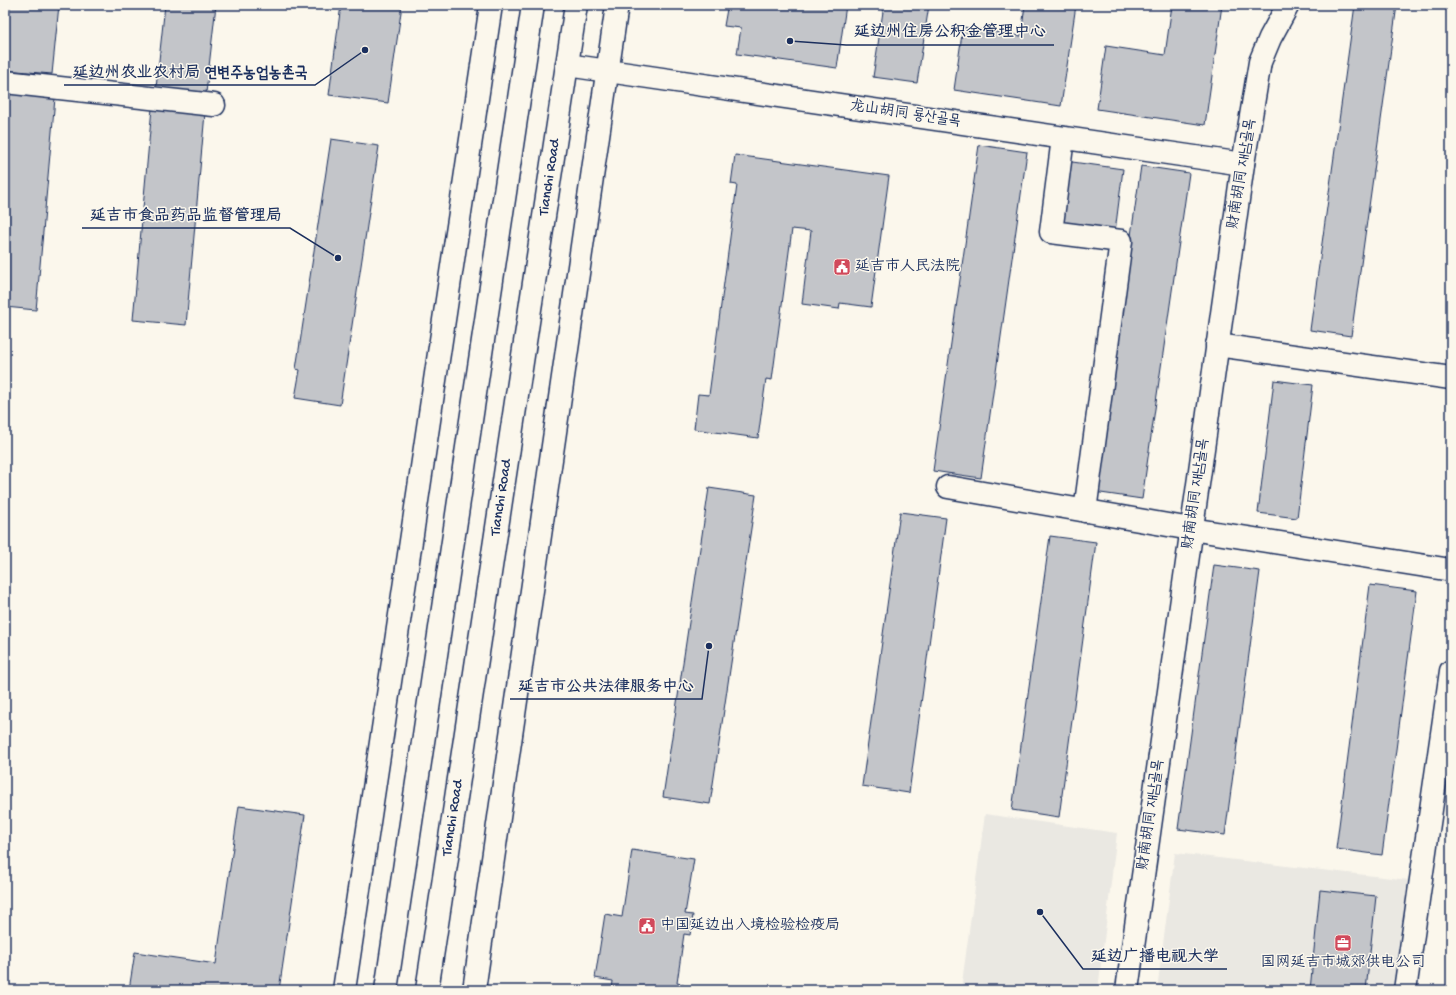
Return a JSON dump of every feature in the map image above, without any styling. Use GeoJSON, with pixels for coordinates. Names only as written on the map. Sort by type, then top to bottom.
{"type":"FeatureCollection","features":[{"type":"Feature","properties":{"kind":"street"},"geometry":{"type":"LineString","coordinates":[[344,990],[491,5]]}},
{"type":"Feature","properties":{"kind":"street"},"geometry":{"type":"LineString","coordinates":[[386,990],[533,5]]}},
{"type":"Feature","properties":{"kind":"street","name":"Tianchi Road"},"geometry":{"type":"LineString","coordinates":[[427,990],[576,5]]}},
{"type":"Feature","properties":{"kind":"street"},"geometry":{"type":"LineString","coordinates":[[474,990],[617,5]]}},
{"type":"Feature","properties":{"kind":"street","name":"财南胡同 재남골목"},"geometry":{"type":"LineString","coordinates":[[1127,990],[1243,164],[1260,62],[1270,38],[1288,5]]}},
{"type":"Feature","properties":{"kind":"street","name":"龙山胡同 룡산골목"},"geometry":{"type":"LineString","coordinates":[[567,65],[1243,164]]}},
{"type":"Feature","properties":{"kind":"street"},"geometry":{"type":"LineString","coordinates":[[5,82],[214,105]]}},
{"type":"Feature","properties":{"kind":"street"},"geometry":{"type":"LineString","coordinates":[[1063,138],[1051,232],[1121,241],[1085,511]]}},
{"type":"Feature","properties":{"kind":"street"},"geometry":{"type":"LineString","coordinates":[[1217,345],[1451,378]]}},
{"type":"Feature","properties":{"kind":"street"},"geometry":{"type":"LineString","coordinates":[[948,487],[1191,529],[1451,570]]}},
{"type":"Feature","properties":{"kind":"street"},"geometry":{"type":"LineString","coordinates":[[1405,990],[1451,671]]}},
{"type":"Feature","properties":{"kind":"shaded area"},"geometry":{"type":"Polygon","coordinates":[[[985,814],[1117,833],[1098,990],[961,990],[985,814]]]}},
{"type":"Feature","properties":{"kind":"shaded area"},"geometry":{"type":"Polygon","coordinates":[[[1175,853],[1409,880],[1392,990],[1157,990],[1175,853]]]}},
{"type":"Feature","properties":{"kind":"building"},"geometry":{"type":"Polygon","coordinates":[[[8,5],[59,5],[52,74],[5,70],[5,33],[8,5]]]}},
{"type":"Feature","properties":{"kind":"building"},"geometry":{"type":"Polygon","coordinates":[[[165,5],[216,5],[206,93],[156,88],[165,5]]]}},
{"type":"Feature","properties":{"kind":"building"},"geometry":{"type":"Polygon","coordinates":[[[341,5],[402,5],[388,103],[329,95],[341,5]]]}},
{"type":"Feature","properties":{"kind":"building"},"geometry":{"type":"Polygon","coordinates":[[[698,5],[846,5],[837,68],[737,54],[741,28],[724,26],[727,9],[698,5]]]}},
{"type":"Feature","properties":{"kind":"building"},"geometry":{"type":"Polygon","coordinates":[[[884,5],[929,5],[917,83],[873,77],[884,5]]]}},
{"type":"Feature","properties":{"kind":"building"},"geometry":{"type":"Polygon","coordinates":[[[1025,5],[1076,5],[1061,106],[954,90],[963,27],[1021,36],[1025,5]]]}},
{"type":"Feature","properties":{"kind":"building"},"geometry":{"type":"Polygon","coordinates":[[[1172,5],[1222,5],[1205,125],[1097,109],[1106,46],[1165,55],[1172,5]]]}},
{"type":"Feature","properties":{"kind":"building"},"geometry":{"type":"Polygon","coordinates":[[[1355,5],[1397,5],[1351,336],[1310,330],[1355,5]]]}},
{"type":"Feature","properties":{"kind":"building"},"geometry":{"type":"Polygon","coordinates":[[[5,93],[55,98],[36,310],[5,307],[5,93]]]}},
{"type":"Feature","properties":{"kind":"building"},"geometry":{"type":"Polygon","coordinates":[[[152,108],[205,113],[186,325],[133,320],[152,108]]]}},
{"type":"Feature","properties":{"kind":"building"},"geometry":{"type":"Polygon","coordinates":[[[331,139],[379,146],[340,405],[295,398],[300,370],[296,369],[331,139]]]}},
{"type":"Feature","properties":{"kind":"building"},"geometry":{"type":"Polygon","coordinates":[[[979,145],[1027,152],[981,478],[933,471],[979,145]]]}},
{"type":"Feature","properties":{"kind":"building","name":"延吉市人民法院"},"geometry":{"type":"Polygon","coordinates":[[[735,155],[889,176],[871,307],[840,303],[839,309],[802,304],[811,231],[792,229],[772,380],[766,379],[758,438],[694,429],[698,394],[709,395],[737,185],[731,184],[735,155]]]}},
{"type":"Feature","properties":{"kind":"building"},"geometry":{"type":"Polygon","coordinates":[[[1065,161],[1123,169],[1115,232],[1057,225],[1065,161]]]}},
{"type":"Feature","properties":{"kind":"building"},"geometry":{"type":"Polygon","coordinates":[[[1141,166],[1189,173],[1142,499],[1094,492],[1141,166]]]}},
{"type":"Feature","properties":{"kind":"building"},"geometry":{"type":"Polygon","coordinates":[[[1274,380],[1313,385],[1297,518],[1258,513],[1274,380]]]}},
{"type":"Feature","properties":{"kind":"building"},"geometry":{"type":"Polygon","coordinates":[[[709,488],[756,495],[710,804],[663,797],[709,488]]]}},
{"type":"Feature","properties":{"kind":"building"},"geometry":{"type":"Polygon","coordinates":[[[900,512],[946,518],[909,793],[862,786],[900,512]]]}},
{"type":"Feature","properties":{"kind":"building"},"geometry":{"type":"Polygon","coordinates":[[[1050,536],[1096,542],[1059,817],[1012,810],[1050,536]]]}},
{"type":"Feature","properties":{"kind":"building"},"geometry":{"type":"Polygon","coordinates":[[[1214,565],[1260,571],[1225,835],[1178,829],[1214,565]]]}},
{"type":"Feature","properties":{"kind":"building"},"geometry":{"type":"Polygon","coordinates":[[[1370,585],[1417,591],[1382,855],[1336,849],[1370,585]]]}},
{"type":"Feature","properties":{"kind":"building"},"geometry":{"type":"Polygon","coordinates":[[[239,806],[305,815],[279,990],[129,990],[135,952],[216,964],[239,806]]]}},
{"type":"Feature","properties":{"kind":"building","name":"中国延边出入境检验检疫局"},"geometry":{"type":"Polygon","coordinates":[[[632,850],[694,859],[685,914],[693,915],[690,935],[684,934],[677,983],[683,984],[682,990],[612,990],[613,981],[595,978],[605,914],[622,917],[632,850]]]}},
{"type":"Feature","properties":{"kind":"building","name":"国网延吉市城郊供电公司"},"geometry":{"type":"Polygon","coordinates":[[[1320,890],[1376,896],[1366,990],[1310,990],[1320,890]]]}},
{"type":"Feature","properties":{"kind":"place","name":"延边州住房公积金管理中心"},"geometry":{"type":"Point","coordinates":[790,41]}},
{"type":"Feature","properties":{"kind":"place","name":"延边州农业农村局 연변주농업농촌국"},"geometry":{"type":"Point","coordinates":[365,50]}},
{"type":"Feature","properties":{"kind":"place","name":"延吉市食品药品监督管理局"},"geometry":{"type":"Point","coordinates":[338,258]}},
{"type":"Feature","properties":{"kind":"place","name":"延吉市人民法院"},"geometry":{"type":"Point","coordinates":[842,267]}},
{"type":"Feature","properties":{"kind":"place","name":"延吉市公共法律服务中心"},"geometry":{"type":"Point","coordinates":[709,646]}},
{"type":"Feature","properties":{"kind":"place","name":"延边广播电视大学"},"geometry":{"type":"Point","coordinates":[1040,912]}},
{"type":"Feature","properties":{"kind":"place","name":"中国延边出入境检验检疫局"},"geometry":{"type":"Point","coordinates":[647,926]}},
{"type":"Feature","properties":{"kind":"place","name":"国网延吉市城郊供电公司"},"geometry":{"type":"Point","coordinates":[1343,943]}}]}
